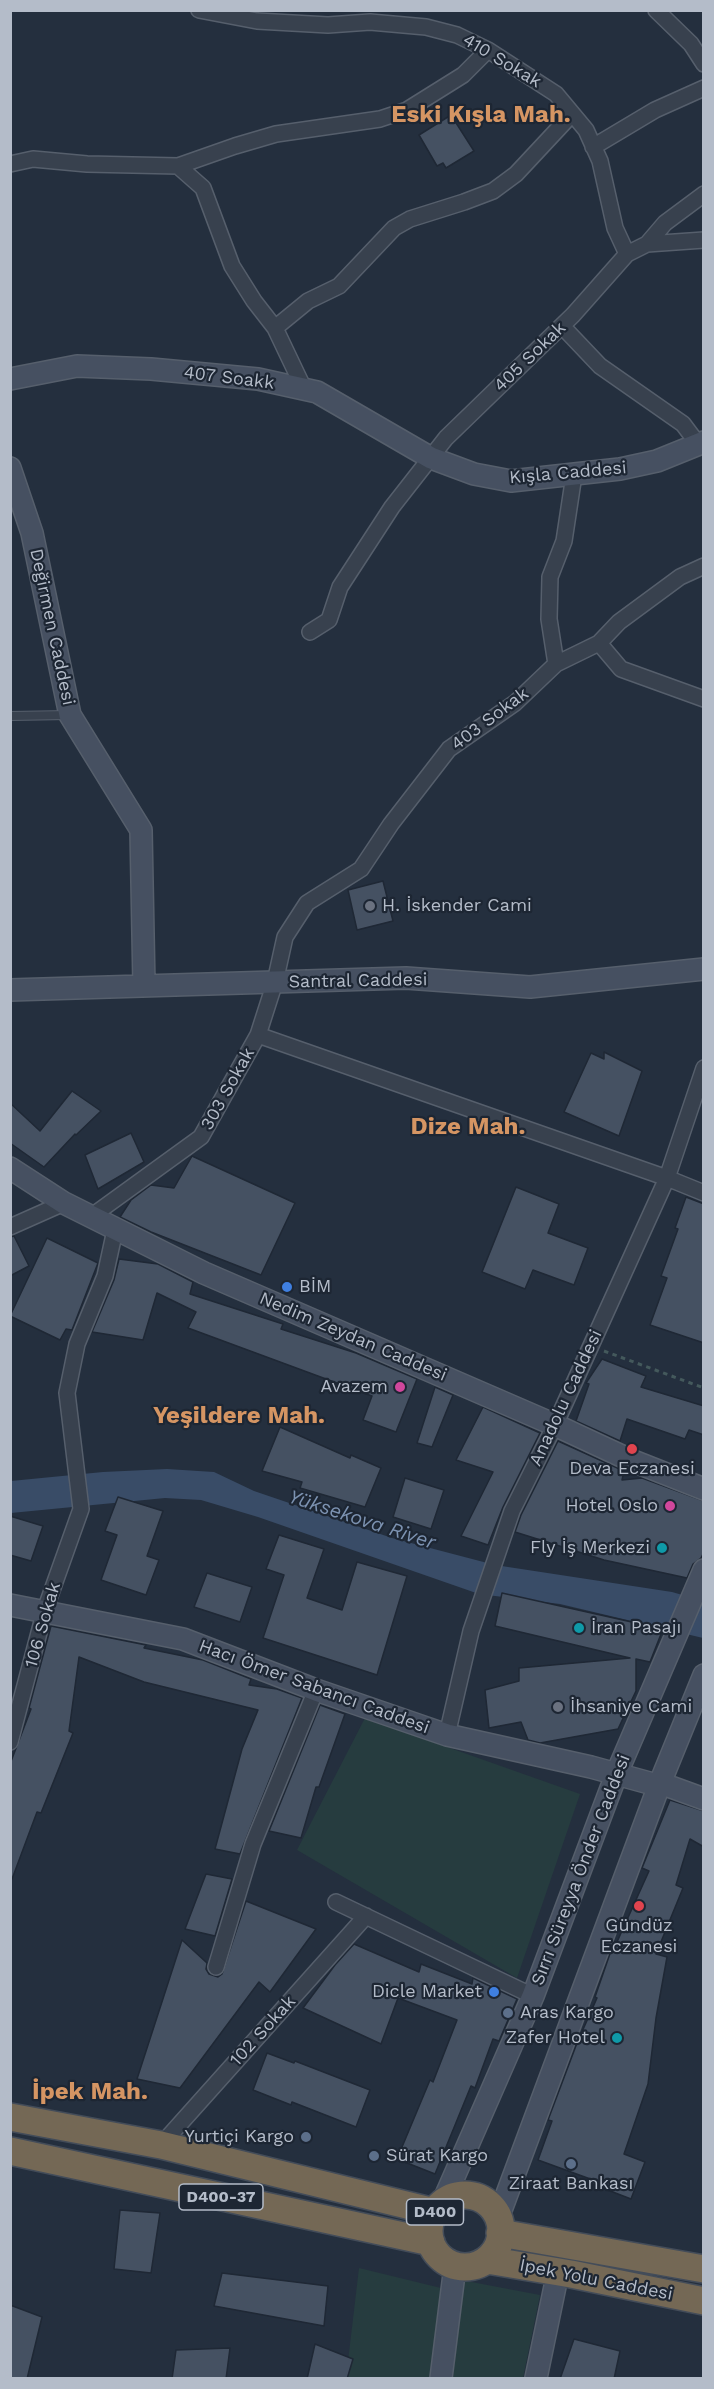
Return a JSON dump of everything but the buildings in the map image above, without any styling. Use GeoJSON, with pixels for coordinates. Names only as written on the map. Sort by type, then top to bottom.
{"type":"FeatureCollection","features":[{"type":"Feature","properties":{"kind":"highway","name":"D400-37"},"geometry":{"type":"LineString","coordinates":[[10,2117],[161,2145],[439,2208]]}},
{"type":"Feature","properties":{"kind":"highway","name":"D400-37"},"geometry":{"type":"LineString","coordinates":[[10,2151],[431,2242]]}},
{"type":"Feature","properties":{"kind":"highway","name":"D400"},"geometry":{"type":"LineString","coordinates":[[455,2266],[436,2253],[431,2242],[431,2221],[439,2208],[463,2195],[474,2197],[484,2201],[499,2225]]}},
{"type":"Feature","properties":{"kind":"highway","name":"İpek Yolu Caddesi"},"geometry":{"type":"LineString","coordinates":[[455,2266],[478,2265],[488,2260],[500,2241],[499,2225],[704,2269]]}},
{"type":"Feature","properties":{"kind":"highway","name":"İpek Yolu Caddesi"},"geometry":{"type":"LineString","coordinates":[[488,2260],[704,2301]]}},
{"type":"Feature","properties":{"kind":"street","name":"410 Sokak"},"geometry":{"type":"LineString","coordinates":[[199,10],[257,21],[328,25],[370,22],[426,27],[457,35],[488,50],[556,94],[586,130],[600,161],[615,228],[627,254]]}},
{"type":"Feature","properties":{"kind":"street"},"geometry":{"type":"LineString","coordinates":[[656,10],[691,44],[704,64]]}},
{"type":"Feature","properties":{"kind":"street"},"geometry":{"type":"LineString","coordinates":[[10,164],[33,159],[87,164],[178,166],[276,134],[380,119],[407,110],[463,75],[488,50]]}},
{"type":"Feature","properties":{"kind":"street"},"geometry":{"type":"LineString","coordinates":[[593,147],[655,110],[704,88]]}},
{"type":"Feature","properties":{"kind":"street"},"geometry":{"type":"LineString","coordinates":[[275,328],[308,301],[339,286],[394,228],[410,219],[493,190],[516,174],[572,114]]}},
{"type":"Feature","properties":{"kind":"street"},"geometry":{"type":"LineString","coordinates":[[178,166],[203,188],[232,266],[254,301],[275,328],[304,389]]}},
{"type":"Feature","properties":{"kind":"street"},"geometry":{"type":"LineString","coordinates":[[647,244],[665,223],[704,194]]}},
{"type":"Feature","properties":{"kind":"street"},"geometry":{"type":"LineString","coordinates":[[627,254],[647,244],[704,240]]}},
{"type":"Feature","properties":{"kind":"street","name":"405 Sokak"},"geometry":{"type":"LineString","coordinates":[[310,632],[329,620],[340,587],[392,507],[446,438],[562,326],[627,254]]}},
{"type":"Feature","properties":{"kind":"street"},"geometry":{"type":"LineString","coordinates":[[562,326],[600,366],[683,424],[701,443]]}},
{"type":"Feature","properties":{"kind":"street","name":"407 Soakk"},"geometry":{"type":"LineString","coordinates":[[10,379],[77,366],[151,369],[258,379],[317,392],[431,458]]}},
{"type":"Feature","properties":{"kind":"street","name":"Kışla Caddesi"},"geometry":{"type":"LineString","coordinates":[[431,458],[474,474],[511,481],[620,470],[657,461],[701,443]]}},
{"type":"Feature","properties":{"kind":"street","name":"Değirmen Caddesi"},"geometry":{"type":"LineString","coordinates":[[10,468],[32,533],[70,715],[141,830],[144,986]]}},
{"type":"Feature","properties":{"kind":"street"},"geometry":{"type":"LineString","coordinates":[[556,664],[549,619],[550,577],[564,541],[574,475]]}},
{"type":"Feature","properties":{"kind":"street"},"geometry":{"type":"LineString","coordinates":[[704,566],[680,577],[619,622],[599,643],[621,669],[704,699]]}},
{"type":"Feature","properties":{"kind":"street","name":"403 Sokak"},"geometry":{"type":"LineString","coordinates":[[275,982],[285,937],[307,903],[361,869],[391,824],[449,749],[515,703],[556,664],[599,643]]}},
{"type":"Feature","properties":{"kind":"street","name":"Santral Caddesi"},"geometry":{"type":"LineString","coordinates":[[10,990],[406,978],[530,987],[704,969]]}},
{"type":"Feature","properties":{"kind":"street","name":"303 Sokak"},"geometry":{"type":"LineString","coordinates":[[92,1216],[201,1137],[258,1035],[275,982]]}},
{"type":"Feature","properties":{"kind":"street"},"geometry":{"type":"LineString","coordinates":[[258,1035],[704,1193]]}},
{"type":"Feature","properties":{"kind":"street","name":"Anadolu Caddesi"},"geometry":{"type":"LineString","coordinates":[[447,1735],[471,1631],[512,1511],[555,1425],[667,1178],[698,1099],[704,1068]]}},
{"type":"Feature","properties":{"kind":"street","name":"Nedim Zeydan Caddesi"},"geometry":{"type":"LineString","coordinates":[[10,1168],[64,1203],[204,1272],[628,1459],[704,1489]]}},
{"type":"Feature","properties":{"kind":"street"},"geometry":{"type":"LineString","coordinates":[[10,1227],[64,1203]]}},
{"type":"Feature","properties":{"kind":"street","name":"106 Sokak"},"geometry":{"type":"LineString","coordinates":[[10,1742],[45,1610],[81,1509],[68,1393],[77,1344],[105,1276],[115,1230]]}},
{"type":"Feature","properties":{"kind":"street","name":"Sırrı Süreyya Önder Caddesi"},"geometry":{"type":"LineString","coordinates":[[439,2208],[533,1996],[616,1776],[703,1570]]}},
{"type":"Feature","properties":{"kind":"street","name":"Hacı Ömer Sabancı Caddesi"},"geometry":{"type":"LineString","coordinates":[[10,1605],[45,1610],[183,1639],[316,1690],[447,1735],[591,1767],[616,1776],[657,1784],[704,1799]]}},
{"type":"Feature","properties":{"kind":"street"},"geometry":{"type":"LineString","coordinates":[[499,2225],[657,1784],[704,1675]]}},
{"type":"Feature","properties":{"kind":"street"},"geometry":{"type":"LineString","coordinates":[[216,1967],[253,1844],[316,1690]]}},
{"type":"Feature","properties":{"kind":"street"},"geometry":{"type":"LineString","coordinates":[[336,1902],[533,1996]]}},
{"type":"Feature","properties":{"kind":"street","name":"102 Sokak"},"geometry":{"type":"LineString","coordinates":[[161,2145],[366,1916]]}},
{"type":"Feature","properties":{"kind":"street"},"geometry":{"type":"LineString","coordinates":[[441,2379],[455,2266]]}},
{"type":"Feature","properties":{"kind":"street"},"geometry":{"type":"LineString","coordinates":[[536,2379],[558,2272]]}},
{"type":"Feature","properties":{"kind":"lane"},"geometry":{"type":"LineString","coordinates":[[10,716],[70,715]]}},
{"type":"Feature","properties":{"kind":"path"},"geometry":{"type":"LineString","coordinates":[[591,1346],[704,1388]]}},
{"type":"Feature","properties":{"kind":"green space"},"geometry":{"type":"Polygon","coordinates":[[[365,1718],[580,1794],[517,1978],[297,1850],[365,1718]]]}},
{"type":"Feature","properties":{"kind":"green space"},"geometry":{"type":"Polygon","coordinates":[[[359,2268],[441,2288],[432,2378],[346,2378],[359,2268]]]}},
{"type":"Feature","properties":{"kind":"green space"},"geometry":{"type":"Polygon","coordinates":[[[461,2280],[540,2295],[523,2378],[453,2378],[461,2280]]]}},
{"type":"Feature","properties":{"kind":"water"},"geometry":{"type":"Polygon","coordinates":[[[167,1469],[214,1472],[254,1491],[392,1538],[495,1565],[672,1592],[703,1601],[703,1638],[560,1604],[479,1594],[258,1517],[201,1500],[165,1498],[11,1513],[11,1481],[103,1472],[167,1469]]]}},
{"type":"Feature","properties":{"kind":"place","name":"H. İskender Cami"},"geometry":{"type":"Point","coordinates":[370,906]}},
{"type":"Feature","properties":{"kind":"place","name":"BİM"},"geometry":{"type":"Point","coordinates":[287,1287]}},
{"type":"Feature","properties":{"kind":"place","name":"Avazem"},"geometry":{"type":"Point","coordinates":[400,1387]}},
{"type":"Feature","properties":{"kind":"place","name":"Deva Eczanesi"},"geometry":{"type":"Point","coordinates":[632,1449]}},
{"type":"Feature","properties":{"kind":"place","name":"Hotel Oslo"},"geometry":{"type":"Point","coordinates":[670,1506]}},
{"type":"Feature","properties":{"kind":"place","name":"Fly İş Merkezi"},"geometry":{"type":"Point","coordinates":[662,1548]}},
{"type":"Feature","properties":{"kind":"place","name":"İran Pasajı"},"geometry":{"type":"Point","coordinates":[579,1628]}},
{"type":"Feature","properties":{"kind":"place","name":"İhsaniye Cami"},"geometry":{"type":"Point","coordinates":[558,1707]}},
{"type":"Feature","properties":{"kind":"place","name":"Gündüz Eczanesi"},"geometry":{"type":"Point","coordinates":[639,1906]}},
{"type":"Feature","properties":{"kind":"place","name":"Dicle Market"},"geometry":{"type":"Point","coordinates":[494,1992]}},
{"type":"Feature","properties":{"kind":"place","name":"Aras Kargo"},"geometry":{"type":"Point","coordinates":[508,2013]}},
{"type":"Feature","properties":{"kind":"place","name":"Zafer Hotel"},"geometry":{"type":"Point","coordinates":[617,2038]}},
{"type":"Feature","properties":{"kind":"place","name":"Yurtiçi Kargo"},"geometry":{"type":"Point","coordinates":[306,2137]}},
{"type":"Feature","properties":{"kind":"place","name":"Sürat Kargo"},"geometry":{"type":"Point","coordinates":[374,2156]}},
{"type":"Feature","properties":{"kind":"place","name":"Ziraat Bankası"},"geometry":{"type":"Point","coordinates":[571,2164]}},
{"type":"Feature","properties":{"kind":"district","name":"Eski Kışla Mah."},"geometry":{"type":"Point","coordinates":[481,115]}},
{"type":"Feature","properties":{"kind":"district","name":"Dize Mah."},"geometry":{"type":"Point","coordinates":[468,1127]}},
{"type":"Feature","properties":{"kind":"district","name":"Yeşildere Mah."},"geometry":{"type":"Point","coordinates":[239,1416]}},
{"type":"Feature","properties":{"kind":"district","name":"İpek Mah."},"geometry":{"type":"Point","coordinates":[90,2092]}},
{"type":"Feature","properties":{"kind":"water label","name":"Yüksekova River"},"geometry":{"type":"Point","coordinates":[362,1520]}}]}
